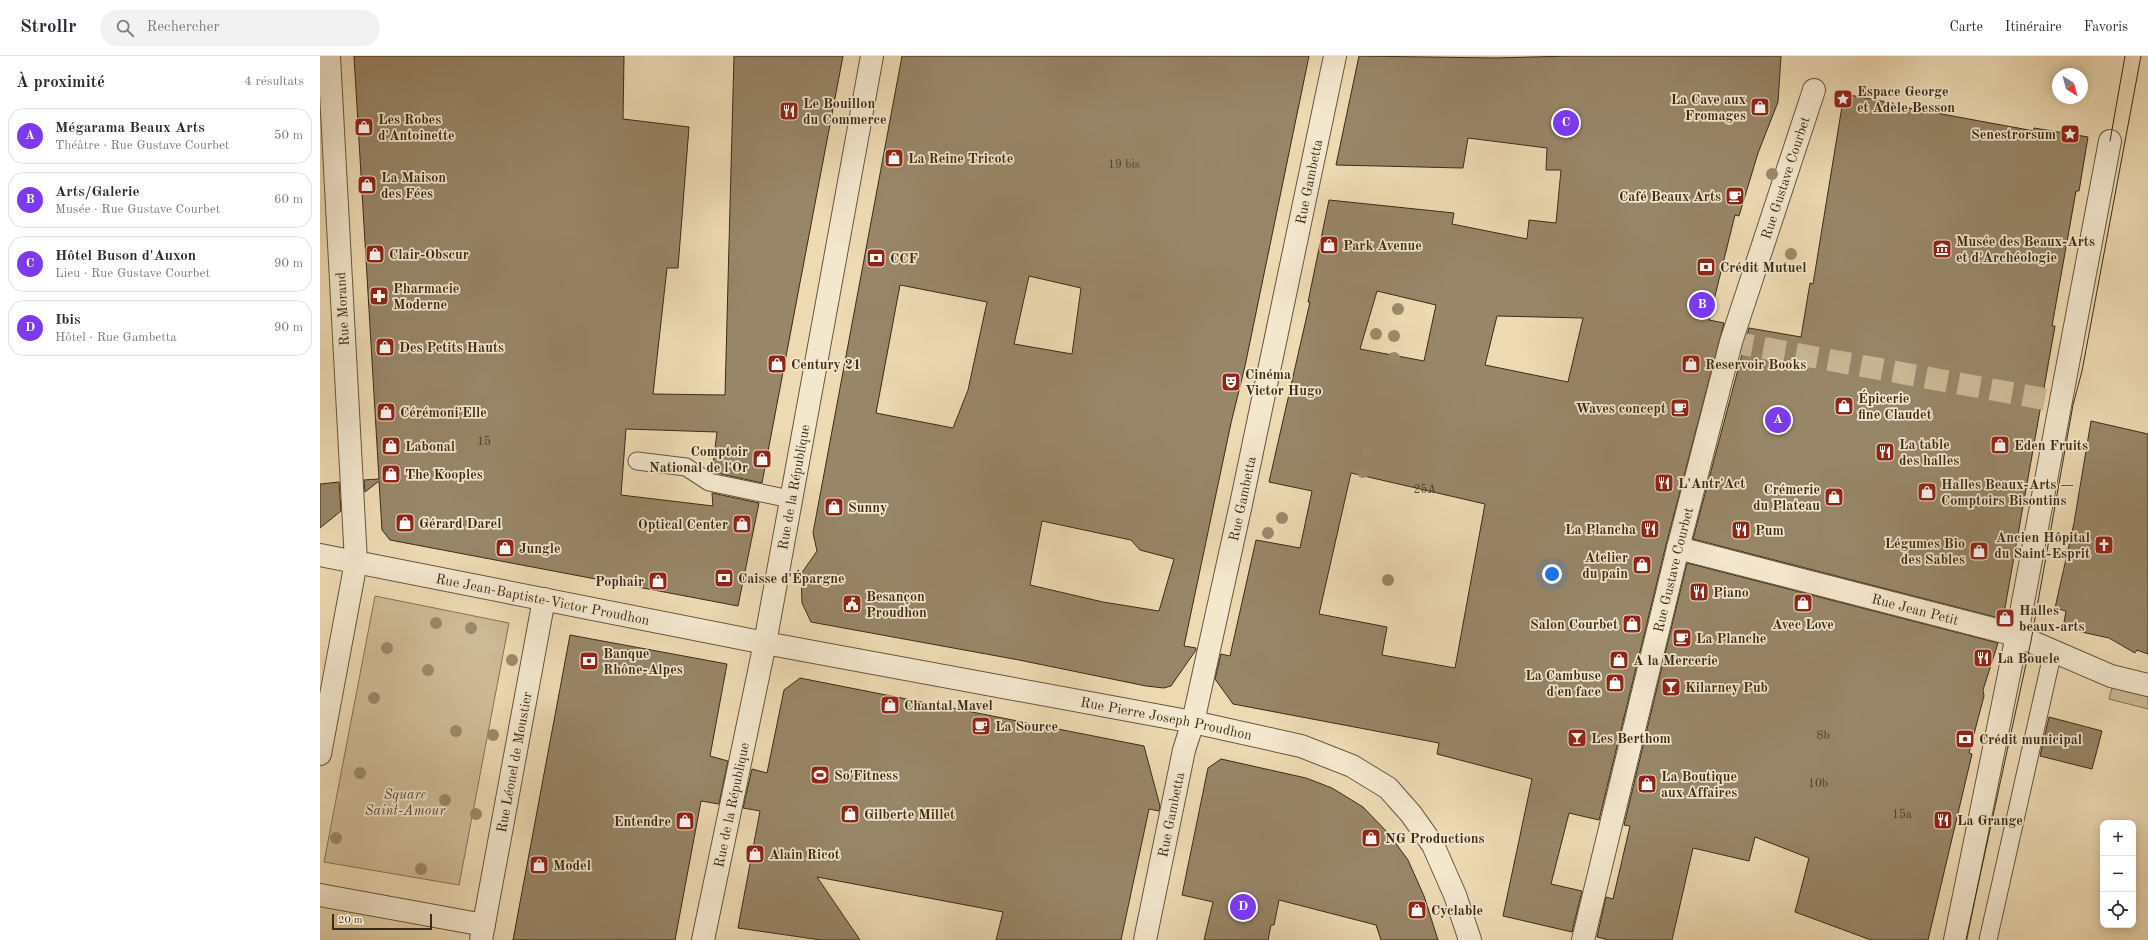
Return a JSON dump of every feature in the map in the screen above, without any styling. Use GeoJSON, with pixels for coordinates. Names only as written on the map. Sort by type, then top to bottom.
{"type":"FeatureCollection","features":[{"type":"Feature","properties":{"kind":"street","name":"Rue Morand"},"geometry":{"type":"LineString","coordinates":[[320,754],[356,562],[329,56]]}},
{"type":"Feature","properties":{"kind":"street","name":"Rue de la République"},"geometry":{"type":"LineString","coordinates":[[703,940],[765,643],[790,499],[872,56]]}},
{"type":"Feature","properties":{"kind":"street","name":"Rue Gambetta"},"geometry":{"type":"LineString","coordinates":[[1145,940],[1184,750],[1193,722],[1242,504],[1335,56]]}},
{"type":"Feature","properties":{"kind":"street","name":"Rue Gustave Courbet"},"geometry":{"type":"LineString","coordinates":[[1583,940],[1678,548],[1731,342],[1814,90]]}},
{"type":"Feature","properties":{"kind":"street"},"geometry":{"type":"LineString","coordinates":[[1955,940],[2016,635],[2110,141]]}},
{"type":"Feature","properties":{"kind":"street","name":"Rue Jean Petit"},"geometry":{"type":"LineString","coordinates":[[1678,548],[2016,635],[2111,676],[2148,685]]}},
{"type":"Feature","properties":{"kind":"street","name":"Rue Jean-Baptiste-Victor Proudhon"},"geometry":{"type":"LineString","coordinates":[[320,554],[765,643]]}},
{"type":"Feature","properties":{"kind":"street","name":"Rue Léonel de Moustier"},"geometry":{"type":"LineString","coordinates":[[320,895],[482,932],[544,599]]}},
{"type":"Feature","properties":{"kind":"street","name":"Rue Pierre Joseph Proudhon"},"geometry":{"type":"LineString","coordinates":[[765,643],[1193,722],[1300,746],[1352,766],[1388,788],[1411,814],[1432,845],[1455,895],[1470,940]]}},
{"type":"Feature","properties":{"kind":"lane"},"geometry":{"type":"LineString","coordinates":[[637,461],[686,467],[709,482],[790,499]]}},
{"type":"Feature","properties":{"kind":"lane"},"geometry":{"type":"LineString","coordinates":[[1988,940],[2053,651]]}},
{"type":"Feature","properties":{"kind":"green space","name":"Square Saint-Amour"},"geometry":{"type":"Polygon","coordinates":[[[375,596],[509,623],[459,885],[324,862],[375,596]]]}},
{"type":"Feature","properties":{"kind":"green space"},"geometry":{"type":"Polygon","coordinates":[[[2112,687],[2148,696],[2148,709],[2109,699],[2112,687]]]}},
{"type":"Feature","properties":{"kind":"building"},"geometry":{"type":"Polygon","coordinates":[[[354,56],[624,56],[623,119],[689,127],[678,268],[667,268],[653,394],[725,395],[734,56],[843,56],[762,483],[712,472],[717,432],[626,429],[621,495],[713,506],[712,493],[759,503],[738,606],[390,540],[382,530],[379,481],[365,492],[364,480],[379,479],[354,56]]]}},
{"type":"Feature","properties":{"kind":"building"},"geometry":{"type":"Polygon","coordinates":[[[902,56],[1309,56],[1245,366],[1231,423],[1184,646],[1196,648],[1196,650],[1171,686],[1164,688],[1146,686],[1019,660],[811,622],[802,603],[801,574],[817,551],[813,533],[902,56]],[[1029,276],[1014,344],[1072,354],[1081,288],[1029,276]],[[900,285],[876,413],[953,428],[968,390],[987,302],[900,285]],[[1042,521],[1030,585],[1103,602],[1159,611],[1174,559],[1140,550],[1131,540],[1042,521]]]}},
{"type":"Feature","properties":{"kind":"building"},"geometry":{"type":"Polygon","coordinates":[[[1359,56],[1495,58],[1571,56],[1781,56],[1778,102],[1758,153],[1739,216],[1735,215],[1709,320],[1724,323],[1666,545],[1599,820],[1569,813],[1551,884],[1582,891],[1572,932],[1503,916],[1532,779],[1437,754],[1439,743],[1233,704],[1215,679],[1221,654],[1230,656],[1256,540],[1300,548],[1312,491],[1269,482],[1310,302],[1308,302],[1329,200],[1454,213],[1452,224],[1527,239],[1529,220],[1556,223],[1561,170],[1546,170],[1547,148],[1468,138],[1463,168],[1336,165],[1359,56]],[[1377,291],[1360,349],[1424,361],[1436,305],[1377,291]],[[1497,316],[1485,365],[1568,382],[1583,318],[1497,316]],[[1351,473],[1319,614],[1387,627],[1382,655],[1455,668],[1485,504],[1351,473]]]}},
{"type":"Feature","properties":{"kind":"building"},"geometry":{"type":"Polygon","coordinates":[[[1844,94],[1897,104],[1898,106],[2034,131],[2034,128],[2088,137],[2079,191],[2076,191],[2052,326],[2055,326],[2003,619],[1693,539],[1749,328],[1801,337],[1810,283],[1813,284],[1844,94]]]}},
{"type":"Feature","properties":{"kind":"building","name":"Ancien Hôpital du Saint-Esprit"},"geometry":{"type":"Polygon","coordinates":[[[2091,421],[2148,434],[2148,654],[2137,650],[2135,653],[2109,638],[2063,628],[2066,611],[2055,608],[2074,523],[2091,421]]]}},
{"type":"Feature","properties":{"kind":"building"},"geometry":{"type":"Polygon","coordinates":[[[339,482],[341,511],[320,528],[320,484],[339,482]]]}},
{"type":"Feature","properties":{"kind":"building"},"geometry":{"type":"Polygon","coordinates":[[[1687,563],[1998,643],[1983,690],[1984,696],[1969,753],[1972,754],[1928,940],[1871,940],[1795,912],[1809,858],[1755,837],[1749,861],[1693,848],[1672,940],[1609,940],[1597,937],[1606,897],[1613,899],[1630,826],[1624,825],[1687,563]]]}},
{"type":"Feature","properties":{"kind":"building"},"geometry":{"type":"Polygon","coordinates":[[[570,635],[727,664],[710,756],[728,761],[719,804],[701,801],[675,940],[513,940],[570,635]]]}},
{"type":"Feature","properties":{"kind":"building"},"geometry":{"type":"Polygon","coordinates":[[[800,678],[1144,746],[1160,806],[1159,811],[1149,809],[1121,940],[996,940],[1003,912],[817,877],[860,940],[821,940],[738,928],[760,811],[743,808],[752,769],[767,773],[784,690],[800,678]]]}},
{"type":"Feature","properties":{"kind":"building"},"geometry":{"type":"Polygon","coordinates":[[[2049,717],[2102,731],[2092,769],[2040,756],[2049,717]]]}},
{"type":"Feature","properties":{"kind":"building"},"geometry":{"type":"Polygon","coordinates":[[[1221,759],[1306,778],[1332,788],[1363,807],[1389,834],[1408,860],[1424,896],[1438,940],[1381,940],[1376,925],[1279,900],[1274,925],[1271,925],[1268,940],[1204,940],[1213,902],[1182,895],[1208,768],[1221,759]]]}},
{"type":"Feature","properties":{"kind":"tunnel"},"geometry":{"type":"LineString","coordinates":[[1731,342],[2061,402]]}},
{"type":"Feature","properties":{"kind":"tram line"},"geometry":{"type":"LineString","coordinates":[[2110,141],[2125,56]]}},
{"type":"Feature","properties":{"kind":"tram line"},"geometry":{"type":"LineString","coordinates":[[1966,940],[2031,641],[2073,405],[2082,371],[2141,56]]}},
{"type":"Feature","properties":{"kind":"place","name":"Espace George et Adèle Besson"},"geometry":{"type":"Point","coordinates":[1843,99]}},
{"type":"Feature","properties":{"kind":"place","name":"La Cave aux Fromages"},"geometry":{"type":"Point","coordinates":[1760,107]}},
{"type":"Feature","properties":{"kind":"place","name":"Le Bouillon du Commerce"},"geometry":{"type":"Point","coordinates":[789,111]}},
{"type":"Feature","properties":{"kind":"place","name":"Hôtel Buson d'Auxon"},"geometry":{"type":"Point","coordinates":[1566,123]}},
{"type":"Feature","properties":{"kind":"place","name":"Les Robes d'Antoinette"},"geometry":{"type":"Point","coordinates":[364,127]}},
{"type":"Feature","properties":{"kind":"place","name":"Senestrorsum"},"geometry":{"type":"Point","coordinates":[2070,134]}},
{"type":"Feature","properties":{"kind":"place","name":"La Reine Tricote"},"geometry":{"type":"Point","coordinates":[894,158]}},
{"type":"Feature","properties":{"kind":"place","name":"La Maison des Fées"},"geometry":{"type":"Point","coordinates":[367,185]}},
{"type":"Feature","properties":{"kind":"place","name":"Café Beaux Arts"},"geometry":{"type":"Point","coordinates":[1735,196]}},
{"type":"Feature","properties":{"kind":"place","name":"Park Avenue"},"geometry":{"type":"Point","coordinates":[1329,245]}},
{"type":"Feature","properties":{"kind":"place","name":"Musée des Beaux-Arts et d'Archéologie"},"geometry":{"type":"Point","coordinates":[1942,249]}},
{"type":"Feature","properties":{"kind":"place","name":"Clair-Obscur"},"geometry":{"type":"Point","coordinates":[375,254]}},
{"type":"Feature","properties":{"kind":"place","name":"CCF"},"geometry":{"type":"Point","coordinates":[876,258]}},
{"type":"Feature","properties":{"kind":"place","name":"Crédit Mutuel"},"geometry":{"type":"Point","coordinates":[1706,267]}},
{"type":"Feature","properties":{"kind":"place","name":"Pharmacie Moderne"},"geometry":{"type":"Point","coordinates":[379,296]}},
{"type":"Feature","properties":{"kind":"place","name":"Arts/Galerie"},"geometry":{"type":"Point","coordinates":[1702,305]}},
{"type":"Feature","properties":{"kind":"place","name":"Des Petits Hauts"},"geometry":{"type":"Point","coordinates":[385,347]}},
{"type":"Feature","properties":{"kind":"place","name":"Century 21"},"geometry":{"type":"Point","coordinates":[777,364]}},
{"type":"Feature","properties":{"kind":"place","name":"Reservoir Books"},"geometry":{"type":"Point","coordinates":[1691,364]}},
{"type":"Feature","properties":{"kind":"place","name":"Cinéma Victor Hugo"},"geometry":{"type":"Point","coordinates":[1231,382]}},
{"type":"Feature","properties":{"kind":"place","name":"Épicerie fine Claudet"},"geometry":{"type":"Point","coordinates":[1844,406]}},
{"type":"Feature","properties":{"kind":"place","name":"Waves concept"},"geometry":{"type":"Point","coordinates":[1680,408]}},
{"type":"Feature","properties":{"kind":"place","name":"Cérémoni'Elle"},"geometry":{"type":"Point","coordinates":[386,412]}},
{"type":"Feature","properties":{"kind":"place","name":"Mégarama Beaux Arts"},"geometry":{"type":"Point","coordinates":[1778,420]}},
{"type":"Feature","properties":{"kind":"place","name":"Eden Fruits"},"geometry":{"type":"Point","coordinates":[2000,445]}},
{"type":"Feature","properties":{"kind":"place","name":"Labonal"},"geometry":{"type":"Point","coordinates":[391,446]}},
{"type":"Feature","properties":{"kind":"place","name":"La table des halles"},"geometry":{"type":"Point","coordinates":[1885,452]}},
{"type":"Feature","properties":{"kind":"place","name":"Comptoir National de l'Or"},"geometry":{"type":"Point","coordinates":[762,459]}},
{"type":"Feature","properties":{"kind":"place","name":"The Kooples"},"geometry":{"type":"Point","coordinates":[391,474]}},
{"type":"Feature","properties":{"kind":"place","name":"L'Antr'Act"},"geometry":{"type":"Point","coordinates":[1664,483]}},
{"type":"Feature","properties":{"kind":"place","name":"Halles Beaux-Arts — Comptoirs Bisontins"},"geometry":{"type":"Point","coordinates":[1927,492]}},
{"type":"Feature","properties":{"kind":"place","name":"Crémerie du Plateau"},"geometry":{"type":"Point","coordinates":[1834,497]}},
{"type":"Feature","properties":{"kind":"place","name":"Sunny"},"geometry":{"type":"Point","coordinates":[834,507]}},
{"type":"Feature","properties":{"kind":"place","name":"Gérard Darel"},"geometry":{"type":"Point","coordinates":[405,523]}},
{"type":"Feature","properties":{"kind":"place","name":"Optical Center"},"geometry":{"type":"Point","coordinates":[742,524]}},
{"type":"Feature","properties":{"kind":"place","name":"La Plancha"},"geometry":{"type":"Point","coordinates":[1650,529]}},
{"type":"Feature","properties":{"kind":"place","name":"Pum"},"geometry":{"type":"Point","coordinates":[1741,530]}},
{"type":"Feature","properties":{"kind":"place","name":"Ancien Hôpital du Saint-Esprit"},"geometry":{"type":"Point","coordinates":[2104,545]}},
{"type":"Feature","properties":{"kind":"place","name":"Jungle"},"geometry":{"type":"Point","coordinates":[505,548]}},
{"type":"Feature","properties":{"kind":"place","name":"Légumes Bio des Sables"},"geometry":{"type":"Point","coordinates":[1979,551]}},
{"type":"Feature","properties":{"kind":"place","name":"Atelier du pain"},"geometry":{"type":"Point","coordinates":[1642,565]}},
{"type":"Feature","properties":{"kind":"place","name":"Caisse d'Épargne"},"geometry":{"type":"Point","coordinates":[724,578]}},
{"type":"Feature","properties":{"kind":"place","name":"Pophair"},"geometry":{"type":"Point","coordinates":[658,581]}},
{"type":"Feature","properties":{"kind":"place","name":"Piano"},"geometry":{"type":"Point","coordinates":[1699,592]}},
{"type":"Feature","properties":{"kind":"place","name":"Avec Love"},"geometry":{"type":"Point","coordinates":[1803,603]}},
{"type":"Feature","properties":{"kind":"place","name":"Besançon Proudhon"},"geometry":{"type":"Point","coordinates":[852,604]}},
{"type":"Feature","properties":{"kind":"place","name":"Halles beaux-arts"},"geometry":{"type":"Point","coordinates":[2005,618]}},
{"type":"Feature","properties":{"kind":"place","name":"Salon Courbet"},"geometry":{"type":"Point","coordinates":[1632,624]}},
{"type":"Feature","properties":{"kind":"place","name":"La Planche"},"geometry":{"type":"Point","coordinates":[1682,638]}},
{"type":"Feature","properties":{"kind":"place","name":"La Boucle"},"geometry":{"type":"Point","coordinates":[1983,658]}},
{"type":"Feature","properties":{"kind":"place","name":"A la Mercerie"},"geometry":{"type":"Point","coordinates":[1619,660]}},
{"type":"Feature","properties":{"kind":"place","name":"Banque Rhône-Alpes"},"geometry":{"type":"Point","coordinates":[589,661]}},
{"type":"Feature","properties":{"kind":"place","name":"La Cambuse d'en face"},"geometry":{"type":"Point","coordinates":[1615,683]}},
{"type":"Feature","properties":{"kind":"place","name":"Kilarney Pub"},"geometry":{"type":"Point","coordinates":[1671,687]}},
{"type":"Feature","properties":{"kind":"place","name":"Chantal Mavel"},"geometry":{"type":"Point","coordinates":[890,705]}},
{"type":"Feature","properties":{"kind":"place","name":"La Source"},"geometry":{"type":"Point","coordinates":[981,726]}},
{"type":"Feature","properties":{"kind":"place","name":"Les Berthom"},"geometry":{"type":"Point","coordinates":[1577,738]}},
{"type":"Feature","properties":{"kind":"place","name":"Crédit municipal"},"geometry":{"type":"Point","coordinates":[1965,739]}},
{"type":"Feature","properties":{"kind":"place","name":"So'Fitness"},"geometry":{"type":"Point","coordinates":[820,775]}},
{"type":"Feature","properties":{"kind":"place","name":"La Boutique aux Affaires"},"geometry":{"type":"Point","coordinates":[1647,784]}},
{"type":"Feature","properties":{"kind":"place","name":"Gilberte Millet"},"geometry":{"type":"Point","coordinates":[850,814]}},
{"type":"Feature","properties":{"kind":"place","name":"La Grange"},"geometry":{"type":"Point","coordinates":[1943,820]}},
{"type":"Feature","properties":{"kind":"place","name":"Entendre"},"geometry":{"type":"Point","coordinates":[685,821]}},
{"type":"Feature","properties":{"kind":"place","name":"NG Productions"},"geometry":{"type":"Point","coordinates":[1371,838]}},
{"type":"Feature","properties":{"kind":"place","name":"Alain Ricot"},"geometry":{"type":"Point","coordinates":[755,854]}},
{"type":"Feature","properties":{"kind":"place","name":"Model"},"geometry":{"type":"Point","coordinates":[539,865]}},
{"type":"Feature","properties":{"kind":"place","name":"Ibis"},"geometry":{"type":"Point","coordinates":[1243,907]}},
{"type":"Feature","properties":{"kind":"place","name":"Cyclable"},"geometry":{"type":"Point","coordinates":[1417,910]}}]}
